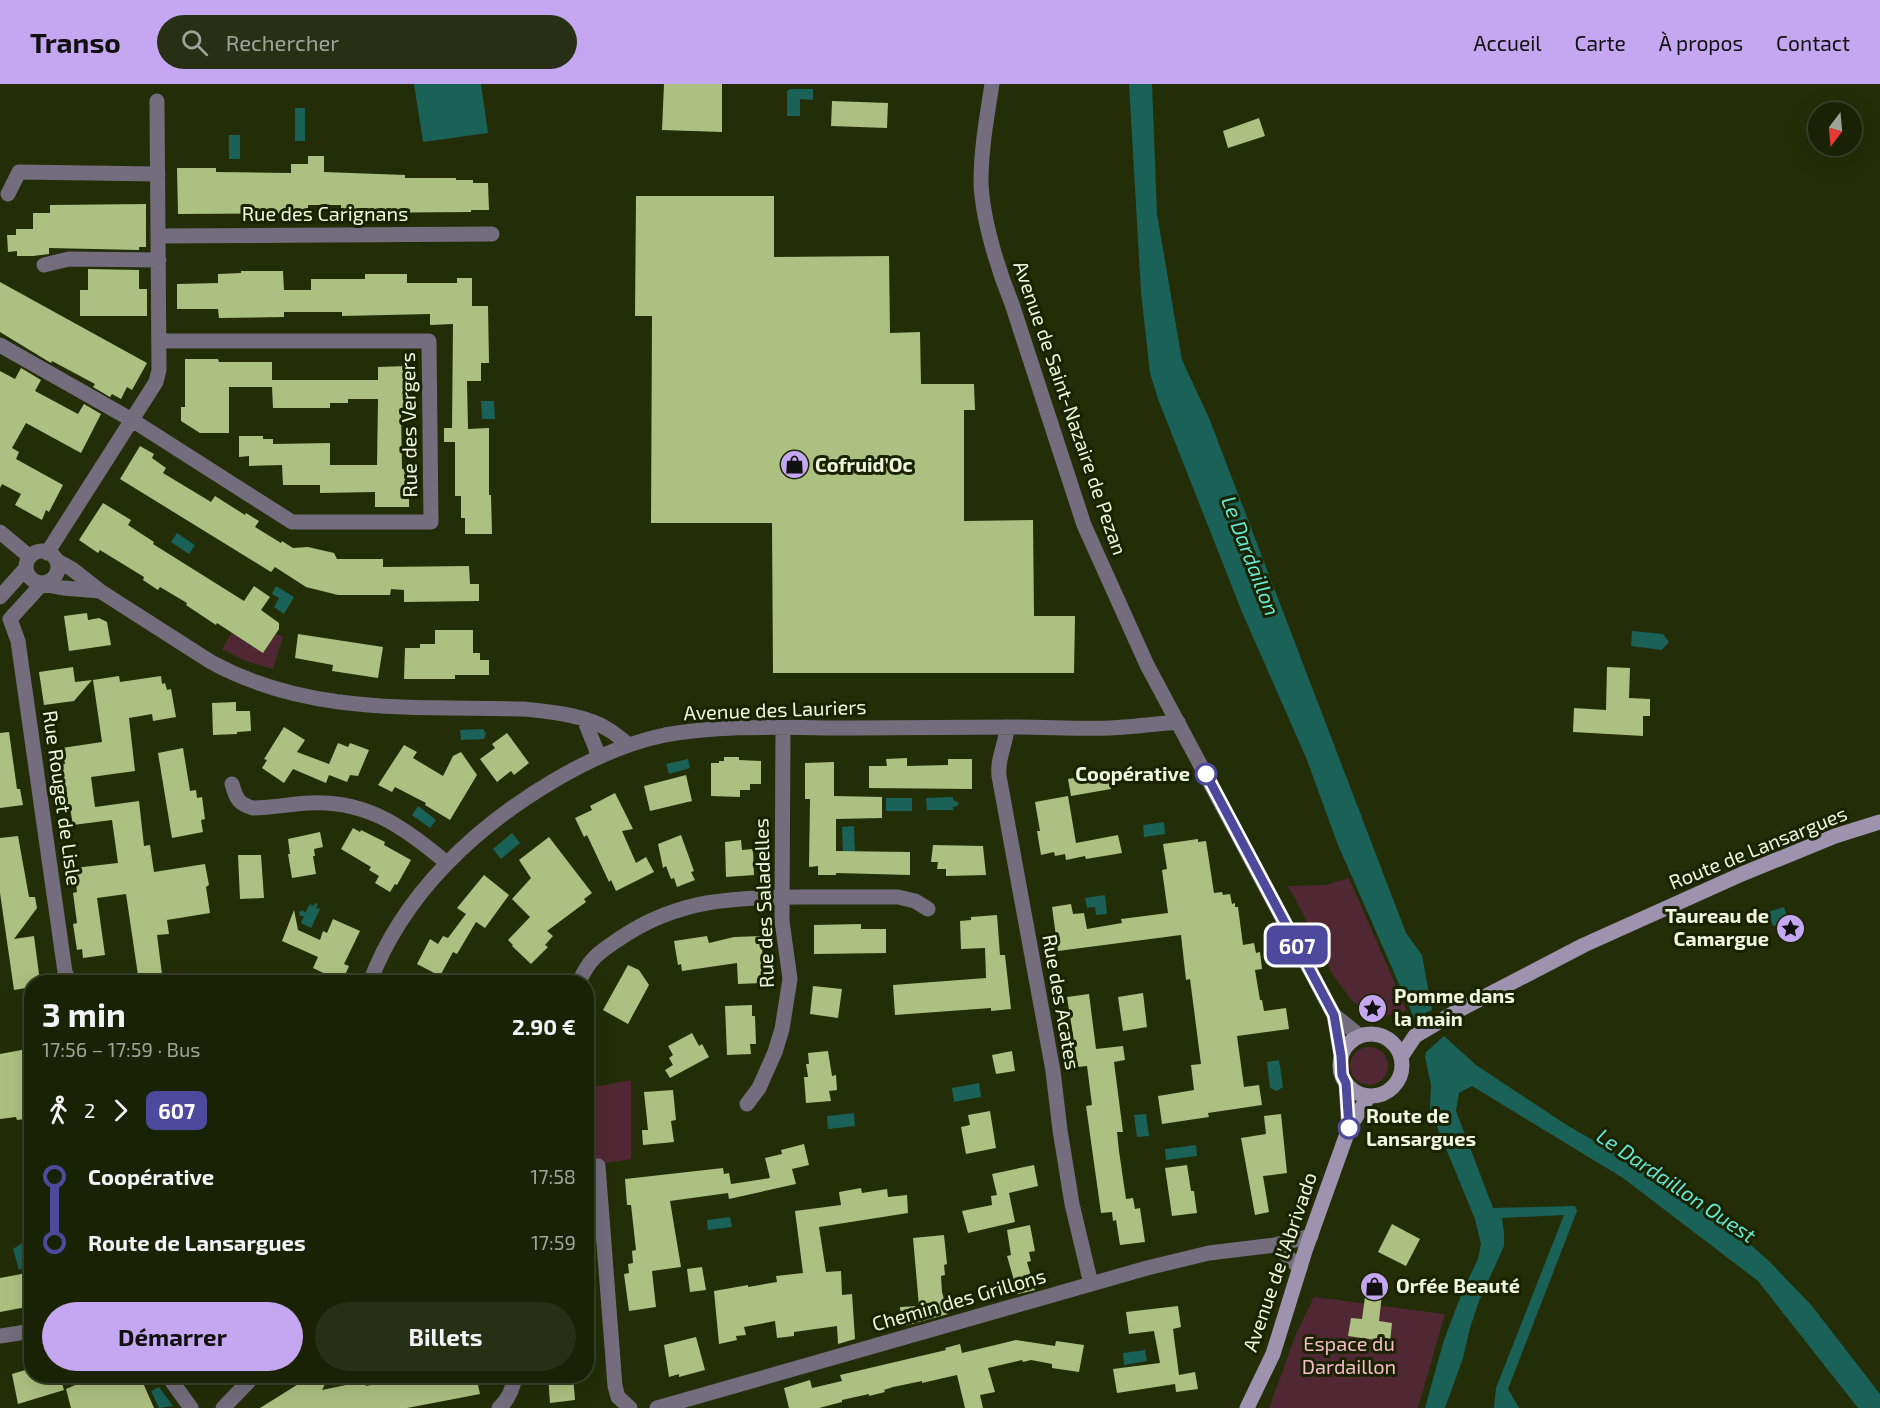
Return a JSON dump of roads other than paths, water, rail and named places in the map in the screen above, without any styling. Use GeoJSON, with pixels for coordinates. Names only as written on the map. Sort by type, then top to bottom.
{"type":"FeatureCollection","features":[{"type":"Feature","properties":{"kind":"main road","name":"Route de Lansargues"},"geometry":{"type":"LineString","coordinates":[[1415,1036],[1459,1010],[1584,945],[1742,874],[1835,836],[1880,822]]}},
{"type":"Feature","properties":{"kind":"main road"},"geometry":{"type":"LineString","coordinates":[[1370,1034],[1381,1035],[1390,1040],[1397,1047],[1401,1057],[1400,1078],[1385,1093],[1370,1096],[1353,1090],[1342,1075],[1341,1056],[1352,1041],[1370,1034]]}},
{"type":"Feature","properties":{"kind":"main road"},"geometry":{"type":"LineString","coordinates":[[1390,1040],[1401,1035],[1415,1036],[1401,1057]]}},
{"type":"Feature","properties":{"kind":"main road","name":"Avenue de l'Abrivado"},"geometry":{"type":"LineString","coordinates":[[1346,1083],[1349,1128]]}},
{"type":"Feature","properties":{"kind":"main road","name":"Avenue de l'Abrivado"},"geometry":{"type":"LineString","coordinates":[[1247,1408],[1273,1354],[1300,1268],[1349,1128],[1370,1096]]}},
{"type":"Feature","properties":{"kind":"street","name":"Avenue de Saint-Nazaire de Pezan"},"geometry":{"type":"LineString","coordinates":[[992,84],[981,183],[988,226],[1003,282],[1084,525],[1147,665],[1334,1015],[1341,1056]]}},
{"type":"Feature","properties":{"kind":"street"},"geometry":{"type":"LineString","coordinates":[[51,556],[156,382],[159,370],[157,100]]}},
{"type":"Feature","properties":{"kind":"street"},"geometry":{"type":"LineString","coordinates":[[8,194],[19,172],[158,174]]}},
{"type":"Feature","properties":{"kind":"street","name":"Rue des Carignans"},"geometry":{"type":"LineString","coordinates":[[158,236],[492,234]]}},
{"type":"Feature","properties":{"kind":"street"},"geometry":{"type":"LineString","coordinates":[[44,265],[69,259],[159,260]]}},
{"type":"Feature","properties":{"kind":"street","name":"Rue des Vergers"},"geometry":{"type":"LineString","coordinates":[[132,420],[292,522],[431,522],[429,341],[160,341]]}},
{"type":"Feature","properties":{"kind":"street"},"geometry":{"type":"LineString","coordinates":[[0,345],[132,420]]}},
{"type":"Feature","properties":{"kind":"street"},"geometry":{"type":"LineString","coordinates":[[0,532],[28,562],[30,579],[63,588],[100,591]]}},
{"type":"Feature","properties":{"kind":"street"},"geometry":{"type":"LineString","coordinates":[[0,597],[28,562],[40,551],[72,569],[100,591],[229,672],[275,688],[306,697],[362,705],[525,709],[584,720],[608,729],[629,745]]}},
{"type":"Feature","properties":{"kind":"street"},"geometry":{"type":"LineString","coordinates":[[5,617],[42,584],[54,578],[57,571],[51,556]]}},
{"type":"Feature","properties":{"kind":"street","name":"Rue Rouget de Lisle"},"geometry":{"type":"LineString","coordinates":[[5,617],[18,640],[66,975]]}},
{"type":"Feature","properties":{"kind":"street"},"geometry":{"type":"LineString","coordinates":[[584,720],[596,748],[597,758]]}},
{"type":"Feature","properties":{"kind":"street","name":"Avenue des Lauriers"},"geometry":{"type":"LineString","coordinates":[[373,975],[378,961],[404,916],[447,863],[491,822],[530,795],[618,748],[665,735],[721,730],[1110,728],[1178,722]]}},
{"type":"Feature","properties":{"kind":"street","name":"Rue des Acates"},"geometry":{"type":"LineString","coordinates":[[1008,727],[998,765],[1053,1071],[1072,1204],[1091,1284]]}},
{"type":"Feature","properties":{"kind":"street","name":"Rue des Saladelles"},"geometry":{"type":"LineString","coordinates":[[747,1104],[769,1070],[782,1029],[790,979],[782,921],[783,728]]}},
{"type":"Feature","properties":{"kind":"street"},"geometry":{"type":"LineString","coordinates":[[231,784],[236,799],[242,805],[253,808],[327,803],[346,804],[364,810],[401,826],[447,863]]}},
{"type":"Feature","properties":{"kind":"street"},"geometry":{"type":"LineString","coordinates":[[582,975],[596,955],[640,925],[670,912],[731,898],[898,897],[915,901],[928,909]]}},
{"type":"Feature","properties":{"kind":"street","name":"Avenue de Saint-Nazaire de Pezan"},"geometry":{"type":"LineString","coordinates":[[1334,1015],[1360,1036]]}},
{"type":"Feature","properties":{"kind":"street"},"geometry":{"type":"LineString","coordinates":[[598,1166],[615,1386],[618,1397],[630,1408]]}},
{"type":"Feature","properties":{"kind":"street","name":"Chemin des Grillons"},"geometry":{"type":"LineString","coordinates":[[657,1408],[1147,1268],[1209,1253],[1275,1245],[1311,1236]]}},
{"type":"Feature","properties":{"kind":"street"},"geometry":{"type":"LineString","coordinates":[[1275,1245],[1300,1268]]}},
{"type":"Feature","properties":{"kind":"street"},"geometry":{"type":"LineString","coordinates":[[0,1336],[24,1332]]}},
{"type":"Feature","properties":{"kind":"street"},"geometry":{"type":"LineString","coordinates":[[173,1383],[191,1408]]}},
{"type":"Feature","properties":{"kind":"street"},"geometry":{"type":"LineString","coordinates":[[222,1408],[247,1383]]}},
{"type":"Feature","properties":{"kind":"street"},"geometry":{"type":"LineString","coordinates":[[499,1408],[509,1397],[513,1383]]}},
{"type":"Feature","properties":{"kind":"water"},"geometry":{"type":"Polygon","coordinates":[[[414,84],[481,84],[488,133],[423,142],[414,84]]]}},
{"type":"Feature","properties":{"kind":"water","name":"Le Dardaillon"},"geometry":{"type":"Polygon","coordinates":[[[1129,84],[1152,84],[1157,214],[1182,360],[1209,418],[1406,933],[1422,955],[1432,1010],[1414,1018],[1338,845],[1307,760],[1242,612],[1158,399],[1150,373],[1141,292],[1129,84]]]}},
{"type":"Feature","properties":{"kind":"water"},"geometry":{"type":"Polygon","coordinates":[[[813,89],[813,100],[800,99],[800,116],[787,116],[787,91],[813,89]]]}},
{"type":"Feature","properties":{"kind":"water"},"geometry":{"type":"Polygon","coordinates":[[[295,108],[305,108],[305,141],[295,141],[295,108]]]}},
{"type":"Feature","properties":{"kind":"water"},"geometry":{"type":"Polygon","coordinates":[[[229,135],[240,135],[240,159],[229,159],[229,135]]]}},
{"type":"Feature","properties":{"kind":"water"},"geometry":{"type":"Polygon","coordinates":[[[481,401],[494,401],[495,419],[482,419],[481,401]]]}},
{"type":"Feature","properties":{"kind":"water"},"geometry":{"type":"Polygon","coordinates":[[[177,533],[195,545],[189,554],[171,542],[177,533]]]}},
{"type":"Feature","properties":{"kind":"water"},"geometry":{"type":"Polygon","coordinates":[[[276,586],[294,597],[284,614],[274,607],[279,598],[272,594],[276,586]]]}},
{"type":"Feature","properties":{"kind":"water"},"geometry":{"type":"Polygon","coordinates":[[[1632,631],[1663,634],[1669,642],[1662,650],[1631,646],[1632,631]]]}},
{"type":"Feature","properties":{"kind":"water"},"geometry":{"type":"Polygon","coordinates":[[[483,729],[486,734],[484,739],[461,740],[460,730],[483,729]]]}},
{"type":"Feature","properties":{"kind":"water"},"geometry":{"type":"Polygon","coordinates":[[[688,759],[690,768],[669,774],[666,764],[688,759]]]}},
{"type":"Feature","properties":{"kind":"water"},"geometry":{"type":"Polygon","coordinates":[[[953,797],[953,800],[959,803],[953,807],[953,810],[927,810],[926,798],[953,797]]]}},
{"type":"Feature","properties":{"kind":"water"},"geometry":{"type":"Polygon","coordinates":[[[886,798],[912,798],[912,811],[886,811],[886,798]]]}},
{"type":"Feature","properties":{"kind":"water"},"geometry":{"type":"Polygon","coordinates":[[[418,806],[436,820],[430,828],[412,815],[418,806]]]}},
{"type":"Feature","properties":{"kind":"water"},"geometry":{"type":"Polygon","coordinates":[[[1164,822],[1165,834],[1144,837],[1143,825],[1164,822]]]}},
{"type":"Feature","properties":{"kind":"water"},"geometry":{"type":"Polygon","coordinates":[[[854,826],[855,854],[843,854],[842,827],[854,826]]]}},
{"type":"Feature","properties":{"kind":"water"},"geometry":{"type":"Polygon","coordinates":[[[512,833],[520,843],[501,859],[493,849],[512,833]]]}},
{"type":"Feature","properties":{"kind":"water"},"geometry":{"type":"Polygon","coordinates":[[[1105,895],[1107,914],[1096,915],[1095,907],[1087,908],[1085,898],[1105,895]]]}},
{"type":"Feature","properties":{"kind":"water"},"geometry":{"type":"Polygon","coordinates":[[[315,903],[318,904],[316,908],[320,909],[311,928],[301,923],[304,916],[300,916],[299,912],[303,910],[305,913],[310,904],[314,906],[315,903]]]}},
{"type":"Feature","properties":{"kind":"water"},"geometry":{"type":"Polygon","coordinates":[[[1784,907],[1789,922],[1773,926],[1768,912],[1784,907]]]}},
{"type":"Feature","properties":{"kind":"water"},"geometry":{"type":"Polygon","coordinates":[[[1444,1036],[1476,1065],[1565,1124],[1679,1190],[1736,1232],[1770,1262],[1812,1306],[1880,1394],[1880,1408],[1858,1408],[1758,1281],[1623,1178],[1472,1086],[1459,1093],[1456,1111],[1493,1208],[1575,1206],[1577,1211],[1508,1389],[1519,1408],[1494,1408],[1496,1388],[1564,1215],[1502,1218],[1504,1246],[1479,1301],[1463,1358],[1445,1408],[1425,1408],[1444,1340],[1478,1259],[1481,1244],[1475,1219],[1430,1110],[1431,1085],[1425,1057],[1426,1052],[1444,1036]]]}},
{"type":"Feature","properties":{"kind":"water"},"geometry":{"type":"Polygon","coordinates":[[[1279,1060],[1283,1087],[1277,1091],[1270,1088],[1267,1062],[1279,1060]]]}},
{"type":"Feature","properties":{"kind":"water"},"geometry":{"type":"Polygon","coordinates":[[[979,1083],[981,1097],[954,1102],[952,1088],[979,1083]]]}},
{"type":"Feature","properties":{"kind":"water"},"geometry":{"type":"Polygon","coordinates":[[[854,1113],[855,1126],[828,1129],[827,1116],[854,1113]]]}},
{"type":"Feature","properties":{"kind":"water"},"geometry":{"type":"Polygon","coordinates":[[[1146,1114],[1149,1136],[1137,1137],[1134,1115],[1146,1114]]]}},
{"type":"Feature","properties":{"kind":"water"},"geometry":{"type":"Polygon","coordinates":[[[1196,1145],[1197,1156],[1166,1160],[1165,1149],[1196,1145]]]}},
{"type":"Feature","properties":{"kind":"water"},"geometry":{"type":"Polygon","coordinates":[[[730,1217],[732,1227],[708,1230],[707,1220],[730,1217]]]}},
{"type":"Feature","properties":{"kind":"water"},"geometry":{"type":"Polygon","coordinates":[[[24,1244],[24,1266],[19,1270],[13,1249],[24,1244]]]}},
{"type":"Feature","properties":{"kind":"water"},"geometry":{"type":"Polygon","coordinates":[[[1145,1350],[1147,1361],[1124,1365],[1123,1353],[1145,1350]]]}},
{"type":"Feature","properties":{"kind":"water"},"geometry":{"type":"Polygon","coordinates":[[[159,1387],[173,1406],[159,1408],[151,1391],[159,1387]]]}},
{"type":"Feature","properties":{"kind":"place","name":"Cofruid’Oc"},"geometry":{"type":"Point","coordinates":[794,465]}},
{"type":"Feature","properties":{"kind":"place","name":"Coopérative"},"geometry":{"type":"Point","coordinates":[1206,774]}},
{"type":"Feature","properties":{"kind":"place","name":"Taureau de Camargue"},"geometry":{"type":"Point","coordinates":[1790,928]}},
{"type":"Feature","properties":{"kind":"place","name":"Pomme dans la main"},"geometry":{"type":"Point","coordinates":[1373,1008]}},
{"type":"Feature","properties":{"kind":"place","name":"Route de Lansargues"},"geometry":{"type":"Point","coordinates":[1349,1128]}},
{"type":"Feature","properties":{"kind":"place","name":"Orfée Beauté"},"geometry":{"type":"Point","coordinates":[1375,1286]}},
{"type":"Feature","properties":{"kind":"water label","name":"Le Dardaillon Ouest"},"geometry":{"type":"Point","coordinates":[1676,1186]}},
{"type":"Feature","properties":{"kind":"park label","name":"Espace du Dardaillon"},"geometry":{"type":"Point","coordinates":[1349,1356]}}]}
